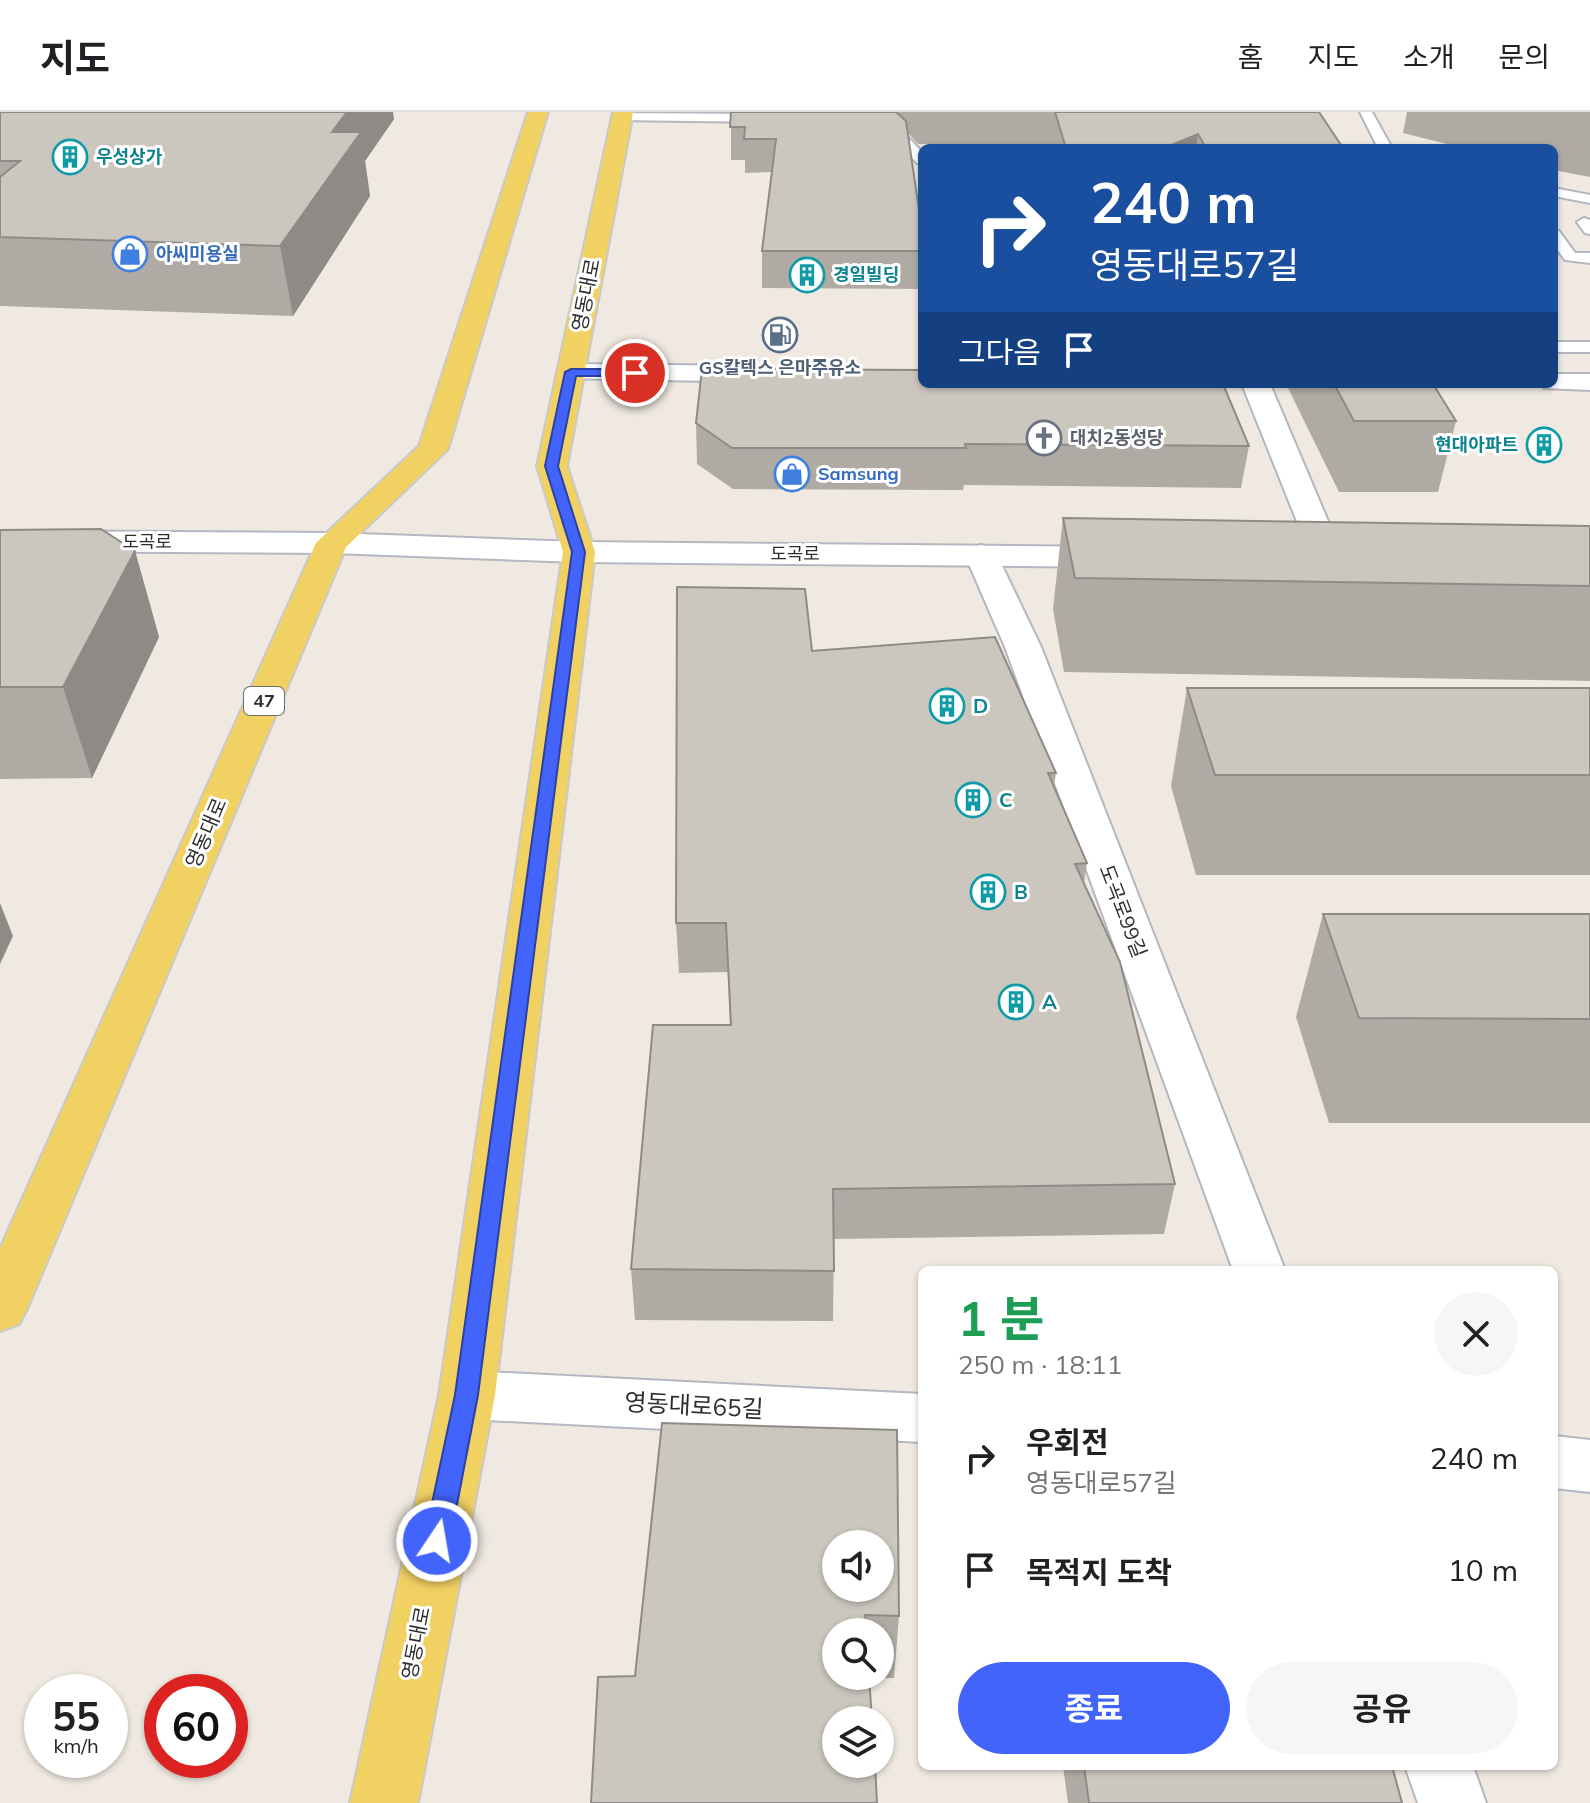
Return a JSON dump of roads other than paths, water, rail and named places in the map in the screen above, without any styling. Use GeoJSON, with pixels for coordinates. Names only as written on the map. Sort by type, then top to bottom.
{"type":"FeatureCollection","features":[{"type":"Feature","properties":{"kind":"main road","name":"영동대로"},"geometry":{"type":"LineString","coordinates":[[0,1309],[332,543],[433,449],[538,112]]}},
{"type":"Feature","properties":{"kind":"main road","name":"영동대로"},"geometry":{"type":"LineString","coordinates":[[384,1803],[467,1395],[579,552],[552,466],[622,115]]}},
{"type":"Feature","properties":{"kind":"street"},"geometry":{"type":"LineString","coordinates":[[571,372],[778,374]]}},
{"type":"Feature","properties":{"kind":"street"},"geometry":{"type":"LineString","coordinates":[[1558,382],[1590,382]]}},
{"type":"Feature","properties":{"kind":"street"},"geometry":{"type":"LineString","coordinates":[[1258,388],[1328,559]]}},
{"type":"Feature","properties":{"kind":"street","name":"도곡로"},"geometry":{"type":"LineString","coordinates":[[0,541],[332,543],[579,552],[1154,557]]}},
{"type":"Feature","properties":{"kind":"street","name":"도곡로99길"},"geometry":{"type":"LineString","coordinates":[[981,555],[1018,635],[1257,1266]]}},
{"type":"Feature","properties":{"kind":"street","name":"영동대로65길"},"geometry":{"type":"LineString","coordinates":[[467,1395],[918,1418]]}},
{"type":"Feature","properties":{"kind":"street"},"geometry":{"type":"LineString","coordinates":[[1558,1462],[1590,1466]]}},
{"type":"Feature","properties":{"kind":"street"},"geometry":{"type":"LineString","coordinates":[[1440,1770],[1452,1803]]}},
{"type":"Feature","properties":{"kind":"lane"},"geometry":{"type":"LineString","coordinates":[[1366,112],[1383,144]]}},
{"type":"Feature","properties":{"kind":"lane"},"geometry":{"type":"LineString","coordinates":[[622,115],[790,118]]}},
{"type":"Feature","properties":{"kind":"lane"},"geometry":{"type":"LineString","coordinates":[[874,116],[918,156]]}},
{"type":"Feature","properties":{"kind":"lane"},"geometry":{"type":"LineString","coordinates":[[1558,193],[1590,199]]}},
{"type":"Feature","properties":{"kind":"lane"},"geometry":{"type":"LineString","coordinates":[[1558,240],[1570,257],[1590,258]]}},
{"type":"Feature","properties":{"kind":"lane"},"geometry":{"type":"LineString","coordinates":[[1558,347],[1590,347]]}},
{"type":"Feature","properties":{"kind":"place","name":"우성상가"},"geometry":{"type":"Point","coordinates":[70,157]}},
{"type":"Feature","properties":{"kind":"place","name":"아씨미용실"},"geometry":{"type":"Point","coordinates":[130,254]}},
{"type":"Feature","properties":{"kind":"place","name":"경일빌딩"},"geometry":{"type":"Point","coordinates":[807,275]}},
{"type":"Feature","properties":{"kind":"place","name":"GS칼텍스 은마주유소"},"geometry":{"type":"Point","coordinates":[780,335]}},
{"type":"Feature","properties":{"kind":"place","name":"대치2동성당"},"geometry":{"type":"Point","coordinates":[1044,438]}},
{"type":"Feature","properties":{"kind":"place","name":"현대아파트"},"geometry":{"type":"Point","coordinates":[1544,445]}},
{"type":"Feature","properties":{"kind":"place","name":"Samsung"},"geometry":{"type":"Point","coordinates":[792,474]}},
{"type":"Feature","properties":{"kind":"place","name":"D"},"geometry":{"type":"Point","coordinates":[947,706]}},
{"type":"Feature","properties":{"kind":"place","name":"C"},"geometry":{"type":"Point","coordinates":[973,800]}},
{"type":"Feature","properties":{"kind":"place","name":"B"},"geometry":{"type":"Point","coordinates":[988,892]}},
{"type":"Feature","properties":{"kind":"place","name":"A"},"geometry":{"type":"Point","coordinates":[1016,1002]}}]}
